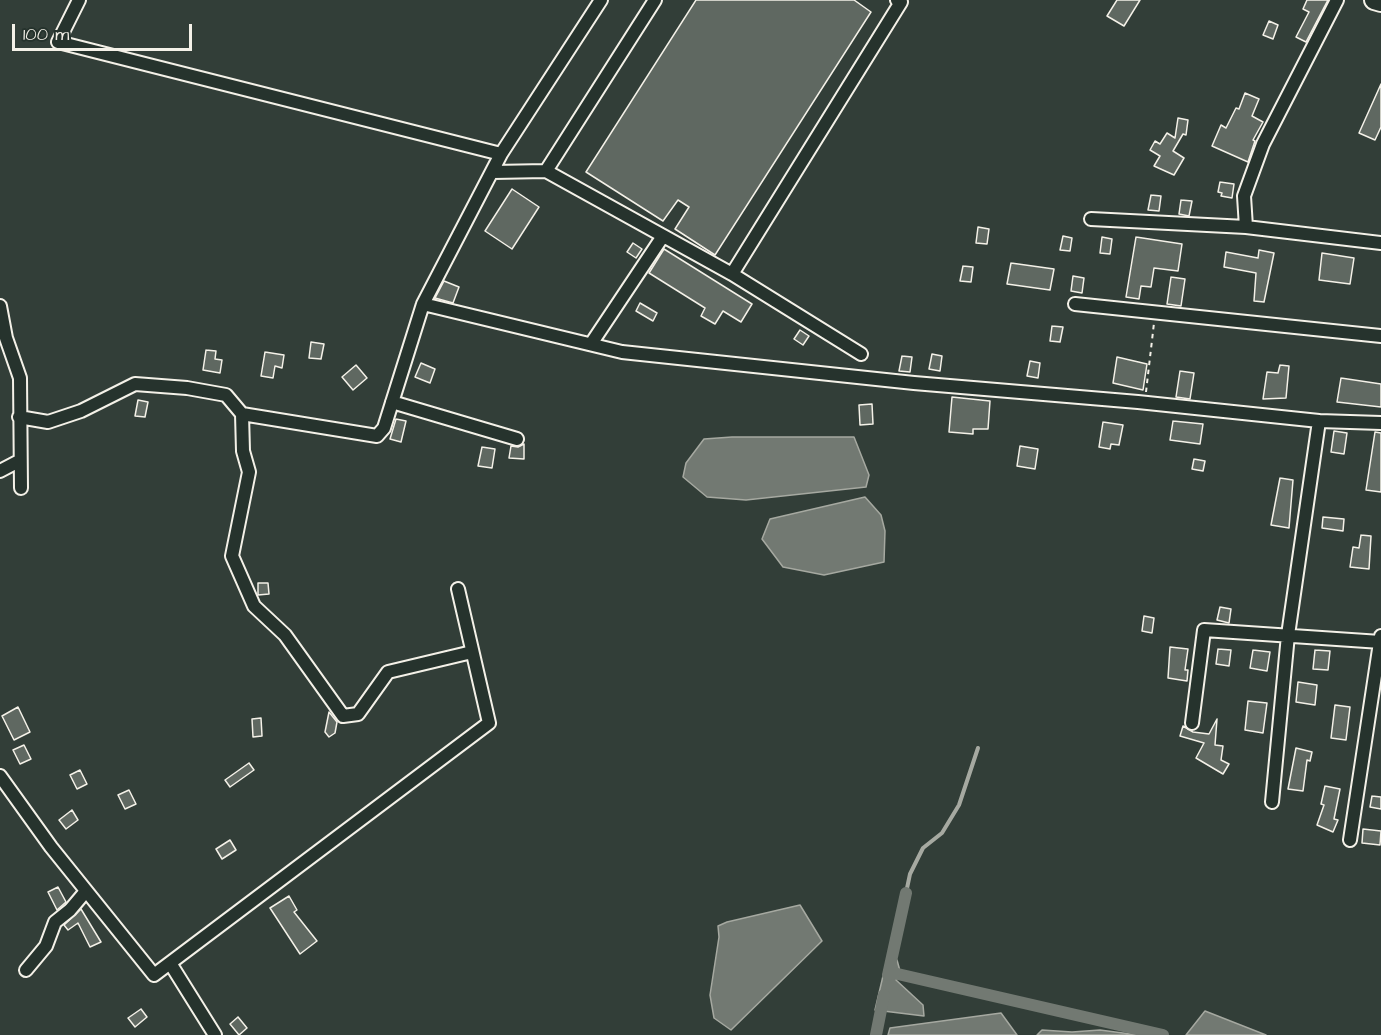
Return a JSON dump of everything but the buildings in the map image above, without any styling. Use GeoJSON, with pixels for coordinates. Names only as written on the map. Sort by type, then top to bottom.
{"type":"FeatureCollection","features":[{"type":"Feature","properties":{"kind":"main road"},"geometry":{"type":"LineString","coordinates":[[1374,0],[1381,2]]}},
{"type":"Feature","properties":{"kind":"street"},"geometry":{"type":"LineString","coordinates":[[80,0],[58,42],[501,154]]}},
{"type":"Feature","properties":{"kind":"street"},"geometry":{"type":"LineString","coordinates":[[242,414],[377,435],[384,428],[423,304],[501,154],[601,0]]}},
{"type":"Feature","properties":{"kind":"street"},"geometry":{"type":"LineString","coordinates":[[546,171],[655,0]]}},
{"type":"Feature","properties":{"kind":"street"},"geometry":{"type":"LineString","coordinates":[[732,274],[901,2],[897,0]]}},
{"type":"Feature","properties":{"kind":"street"},"geometry":{"type":"LineString","coordinates":[[1246,227],[1244,196],[1263,144],[1337,0]]}},
{"type":"Feature","properties":{"kind":"street"},"geometry":{"type":"LineString","coordinates":[[493,172],[546,171],[732,274],[861,354]]}},
{"type":"Feature","properties":{"kind":"street"},"geometry":{"type":"LineString","coordinates":[[1091,219],[1246,227],[1381,243]]}},
{"type":"Feature","properties":{"kind":"street"},"geometry":{"type":"LineString","coordinates":[[591,344],[663,236]]}},
{"type":"Feature","properties":{"kind":"street"},"geometry":{"type":"LineString","coordinates":[[423,304],[622,352],[914,383],[1144,402],[1319,421],[1381,423]]}},
{"type":"Feature","properties":{"kind":"street"},"geometry":{"type":"LineString","coordinates":[[1075,304],[1381,336]]}},
{"type":"Feature","properties":{"kind":"street"},"geometry":{"type":"LineString","coordinates":[[0,306],[6,338],[20,378],[21,488]]}},
{"type":"Feature","properties":{"kind":"street"},"geometry":{"type":"LineString","coordinates":[[19,417],[48,422],[81,411],[135,384],[187,388],[226,395],[242,414],[243,451],[249,472],[232,555],[254,606],[285,635],[343,716],[358,714],[388,672],[472,652]]}},
{"type":"Feature","properties":{"kind":"street"},"geometry":{"type":"LineString","coordinates":[[392,402],[517,439]]}},
{"type":"Feature","properties":{"kind":"street"},"geometry":{"type":"LineString","coordinates":[[1272,802],[1288,635],[1319,421]]}},
{"type":"Feature","properties":{"kind":"street"},"geometry":{"type":"LineString","coordinates":[[0,471],[19,461]]}},
{"type":"Feature","properties":{"kind":"street"},"geometry":{"type":"LineString","coordinates":[[0,776],[86,891],[154,975],[489,723],[458,589]]}},
{"type":"Feature","properties":{"kind":"street"},"geometry":{"type":"LineString","coordinates":[[1192,723],[1204,630],[1381,639],[1350,840]]}},
{"type":"Feature","properties":{"kind":"street"},"geometry":{"type":"LineString","coordinates":[[26,970],[46,946],[56,922],[86,891]]}},
{"type":"Feature","properties":{"kind":"street"},"geometry":{"type":"LineString","coordinates":[[170,963],[216,1035]]}},
{"type":"Feature","properties":{"kind":"path"},"geometry":{"type":"LineString","coordinates":[[1144,402],[1155,312]]}},
{"type":"Feature","properties":{"kind":"shaded area"},"geometry":{"type":"Polygon","coordinates":[[[854,437],[869,475],[866,487],[746,500],[707,497],[683,477],[686,463],[704,439],[854,437]]]}},
{"type":"Feature","properties":{"kind":"shaded area"},"geometry":{"type":"Polygon","coordinates":[[[865,497],[881,515],[885,531],[884,562],[824,575],[783,567],[762,539],[770,519],[865,497]]]}},
{"type":"Feature","properties":{"kind":"shaded area"},"geometry":{"type":"Polygon","coordinates":[[[800,905],[822,941],[731,1030],[714,1018],[710,995],[719,937],[718,926],[800,905]]]}},
{"type":"Feature","properties":{"kind":"shaded area"},"geometry":{"type":"Polygon","coordinates":[[[887,959],[897,960],[900,971],[896,980],[923,1005],[924,1016],[875,1010],[887,959]]]}},
{"type":"Feature","properties":{"kind":"shaded area"},"geometry":{"type":"Polygon","coordinates":[[[1205,1011],[1266,1035],[1186,1035],[1205,1011]]]}},
{"type":"Feature","properties":{"kind":"shaded area"},"geometry":{"type":"Polygon","coordinates":[[[1001,1013],[1017,1035],[888,1035],[890,1028],[1001,1013]]]}},
{"type":"Feature","properties":{"kind":"shaded area"},"geometry":{"type":"Polygon","coordinates":[[[1042,1030],[1072,1032],[1100,1030],[1138,1035],[1037,1035],[1042,1030]]]}},
{"type":"Feature","properties":{"kind":"waterway"},"geometry":{"type":"LineString","coordinates":[[906,893],[910,874],[923,848],[942,833],[959,805],[978,748]]}},
{"type":"Feature","properties":{"kind":"waterway"},"geometry":{"type":"LineString","coordinates":[[888,975],[906,893]]}},
{"type":"Feature","properties":{"kind":"waterway"},"geometry":{"type":"LineString","coordinates":[[889,972],[1163,1035]]}},
{"type":"Feature","properties":{"kind":"waterway"},"geometry":{"type":"LineString","coordinates":[[876,1035],[884,995]]}}]}
